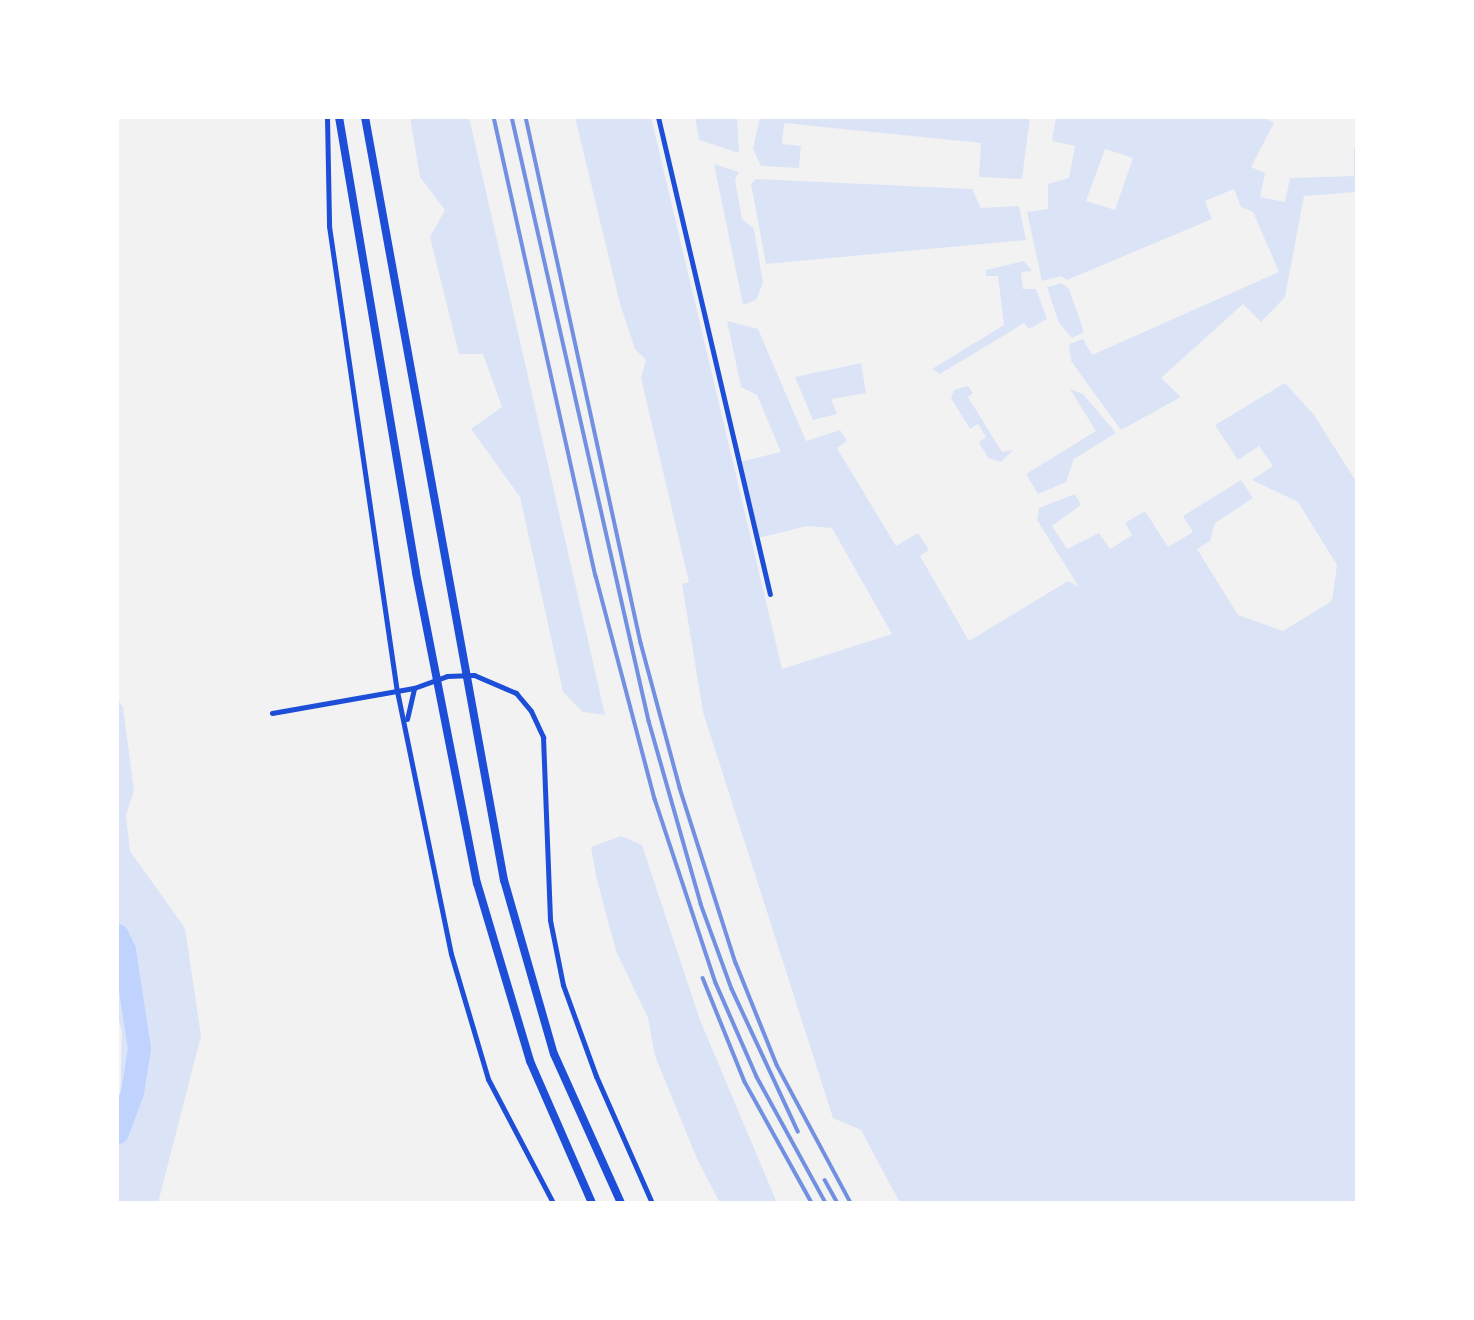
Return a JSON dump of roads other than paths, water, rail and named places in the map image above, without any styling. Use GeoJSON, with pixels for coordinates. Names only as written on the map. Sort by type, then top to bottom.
{"type":"FeatureCollection","features":[{"type":"Feature","properties":{"kind":"main road"},"geometry":{"type":"LineString","coordinates":[[339,117],[416,572],[477,883],[530,1061],[592,1203]]}},
{"type":"Feature","properties":{"kind":"main road"},"geometry":{"type":"LineString","coordinates":[[365,117],[504,880],[554,1054],[621,1203]]}},
{"type":"Feature","properties":{"kind":"street"},"geometry":{"type":"LineString","coordinates":[[327,117],[328,226],[397,691],[407,729],[451,954],[488,1079],[554,1203]]}},
{"type":"Feature","properties":{"kind":"street"},"geometry":{"type":"LineString","coordinates":[[658,117],[770,594]]}},
{"type":"Feature","properties":{"kind":"street"},"geometry":{"type":"LineString","coordinates":[[272,713],[414,688],[426,680],[474,675],[516,693],[531,711],[543,737],[550,919],[575,1023],[652,1203]]}},
{"type":"Feature","properties":{"kind":"street"},"geometry":{"type":"LineString","coordinates":[[407,729],[414,688]]}},
{"type":"Feature","properties":{"kind":"waterway"},"geometry":{"type":"LineString","coordinates":[[117,935],[124,950],[139,1048],[132,1092],[117,1132]]}},
{"type":"Feature","properties":{"kind":"railway"},"geometry":{"type":"LineString","coordinates":[[494,117],[596,576],[655,799],[716,983],[757,1077],[826,1203]]}},
{"type":"Feature","properties":{"kind":"railway"},"geometry":{"type":"LineString","coordinates":[[512,117],[649,721],[701,904],[732,989],[798,1131]]}},
{"type":"Feature","properties":{"kind":"railway"},"geometry":{"type":"LineString","coordinates":[[526,117],[641,643],[680,788],[736,963],[777,1065],[851,1203]]}},
{"type":"Feature","properties":{"kind":"railway"},"geometry":{"type":"LineString","coordinates":[[703,978],[745,1082],[812,1203]]}},
{"type":"Feature","properties":{"kind":"railway"},"geometry":{"type":"LineString","coordinates":[[825,1180],[838,1203]]}}]}
